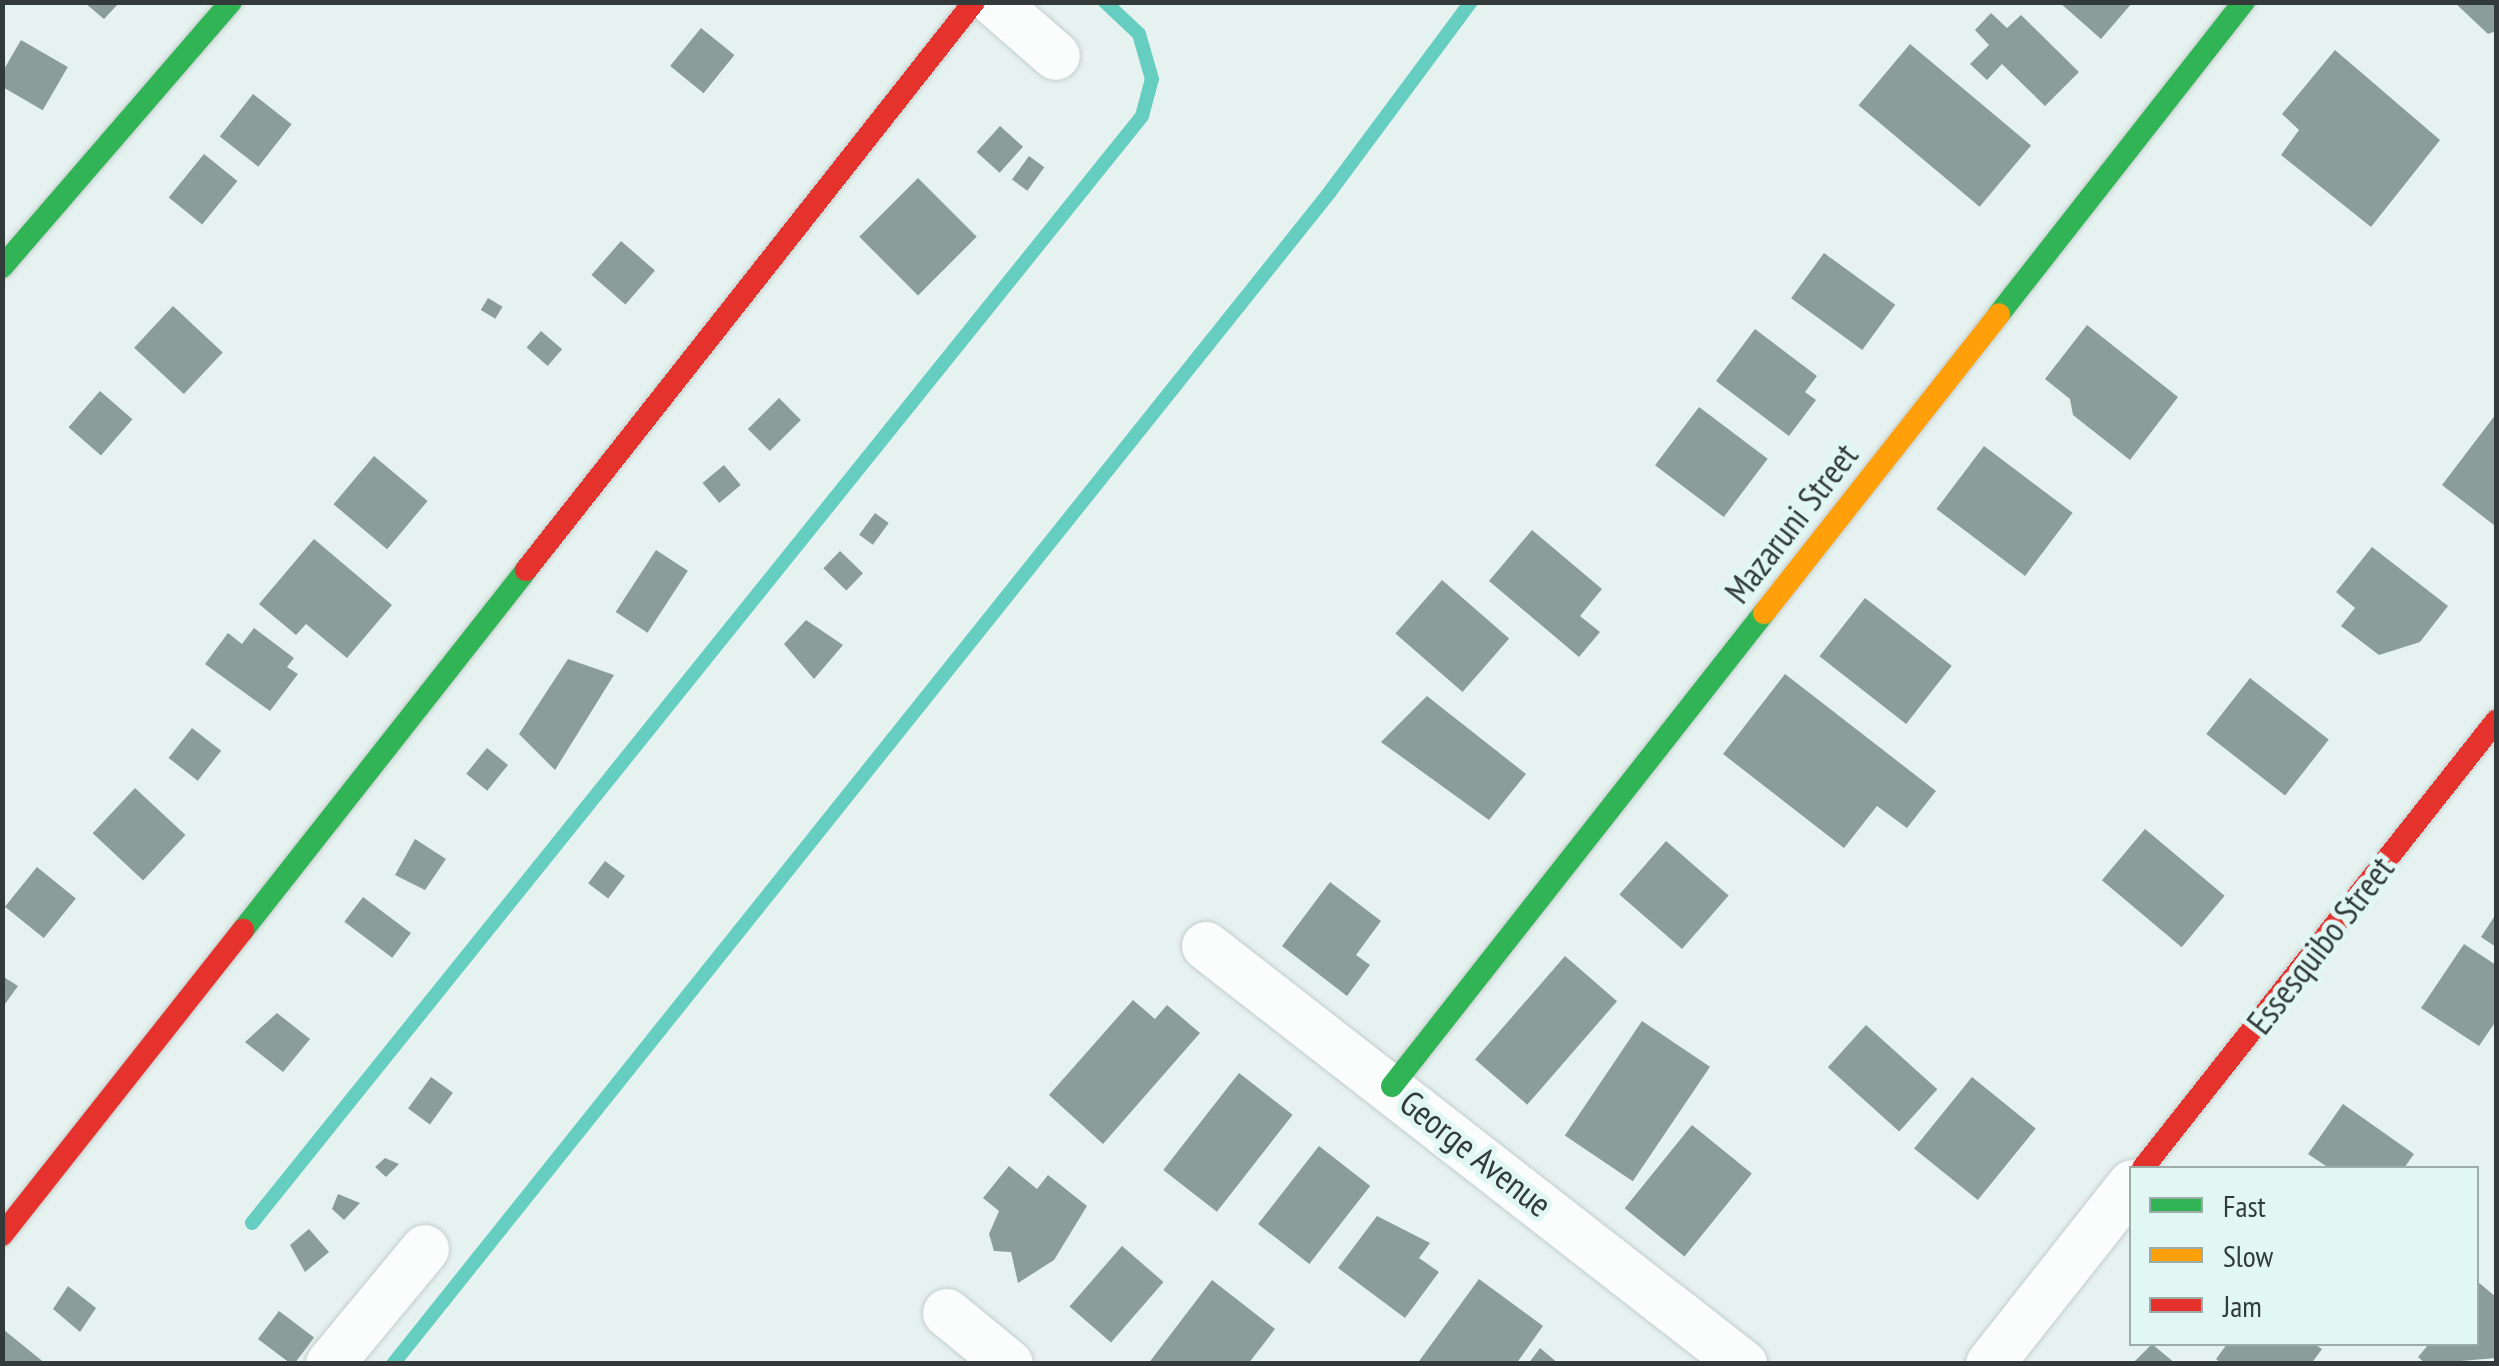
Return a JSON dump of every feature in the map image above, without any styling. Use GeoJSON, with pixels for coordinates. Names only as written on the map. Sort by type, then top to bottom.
{"type":"FeatureCollection","features":[{"type":"Feature","properties":{"kind":"street"},"geometry":{"type":"LineString","coordinates":[[2,267],[231,2]]}},
{"type":"Feature","properties":{"kind":"street"},"geometry":{"type":"LineString","coordinates":[[2,1234],[974,2]]}},
{"type":"Feature","properties":{"kind":"street"},"geometry":{"type":"LineString","coordinates":[[994,2],[1056,56]]}},
{"type":"Feature","properties":{"kind":"street","name":"Mazaruni Street"},"geometry":{"type":"LineString","coordinates":[[1392,1086],[2244,2]]}},
{"type":"Feature","properties":{"kind":"street","name":"Essesquibo Street"},"geometry":{"type":"LineString","coordinates":[[2146,1166],[2496,721]]}},
{"type":"Feature","properties":{"kind":"street","name":"George Avenue"},"geometry":{"type":"LineString","coordinates":[[1206,946],[1392,1086],[1744,1364]]}},
{"type":"Feature","properties":{"kind":"street"},"geometry":{"type":"LineString","coordinates":[[1990,1364],[2129,1188]]}},
{"type":"Feature","properties":{"kind":"street"},"geometry":{"type":"LineString","coordinates":[[330,1364],[425,1249]]}},
{"type":"Feature","properties":{"kind":"street"},"geometry":{"type":"LineString","coordinates":[[947,1313],[1009,1364]]}},
{"type":"Feature","properties":{"kind":"building"},"geometry":{"type":"Polygon","coordinates":[[[2059,2],[2133,2],[2101,39],[2059,2]]]}},
{"type":"Feature","properties":{"kind":"building"},"geometry":{"type":"Polygon","coordinates":[[[2454,2],[2496,2],[2496,31],[2488,34],[2454,2]]]}},
{"type":"Feature","properties":{"kind":"building"},"geometry":{"type":"Polygon","coordinates":[[[85,3],[119,3],[104,19],[85,3]]]}},
{"type":"Feature","properties":{"kind":"building"},"geometry":{"type":"Polygon","coordinates":[[[1991,13],[2007,28],[2021,15],[2079,72],[2045,106],[2002,64],[1987,80],[1970,64],[1989,45],[1975,30],[1991,13]]]}},
{"type":"Feature","properties":{"kind":"building"},"geometry":{"type":"Polygon","coordinates":[[[701,28],[734,55],[704,93],[670,66],[701,28]]]}},
{"type":"Feature","properties":{"kind":"building"},"geometry":{"type":"Polygon","coordinates":[[[21,40],[68,67],[43,110],[2,87],[2,73],[21,40]]]}},
{"type":"Feature","properties":{"kind":"building"},"geometry":{"type":"Polygon","coordinates":[[[1910,44],[2031,146],[1980,207],[1859,105],[1910,44]]]}},
{"type":"Feature","properties":{"kind":"building"},"geometry":{"type":"Polygon","coordinates":[[[2335,50],[2440,140],[2371,227],[2281,155],[2299,130],[2282,114],[2335,50]]]}},
{"type":"Feature","properties":{"kind":"building"},"geometry":{"type":"Polygon","coordinates":[[[253,94],[292,124],[258,167],[220,137],[253,94]]]}},
{"type":"Feature","properties":{"kind":"building"},"geometry":{"type":"Polygon","coordinates":[[[1000,126],[1023,147],[1000,173],[977,152],[1000,126]]]}},
{"type":"Feature","properties":{"kind":"building"},"geometry":{"type":"Polygon","coordinates":[[[204,154],[237,181],[202,225],[169,198],[204,154]]]}},
{"type":"Feature","properties":{"kind":"building"},"geometry":{"type":"Polygon","coordinates":[[[1029,156],[1044,167],[1027,191],[1012,179],[1029,156]]]}},
{"type":"Feature","properties":{"kind":"building"},"geometry":{"type":"Polygon","coordinates":[[[918,178],[977,237],[918,295],[859,237],[918,178]]]}},
{"type":"Feature","properties":{"kind":"building"},"geometry":{"type":"Polygon","coordinates":[[[621,241],[655,271],[625,304],[591,275],[621,241]]]}},
{"type":"Feature","properties":{"kind":"building"},"geometry":{"type":"Polygon","coordinates":[[[1824,253],[1895,305],[1862,350],[1791,298],[1824,253]]]}},
{"type":"Feature","properties":{"kind":"building"},"geometry":{"type":"Polygon","coordinates":[[[488,298],[503,307],[495,319],[481,310],[488,298]]]}},
{"type":"Feature","properties":{"kind":"building"},"geometry":{"type":"Polygon","coordinates":[[[173,306],[223,352],[184,394],[134,348],[173,306]]]}},
{"type":"Feature","properties":{"kind":"building"},"geometry":{"type":"Polygon","coordinates":[[[2087,325],[2178,397],[2130,460],[2073,415],[2070,399],[2045,379],[2087,325]]]}},
{"type":"Feature","properties":{"kind":"building"},"geometry":{"type":"Polygon","coordinates":[[[1755,329],[1817,376],[1805,392],[1816,400],[1789,436],[1716,381],[1755,329]]]}},
{"type":"Feature","properties":{"kind":"building"},"geometry":{"type":"Polygon","coordinates":[[[541,331],[562,349],[548,366],[527,348],[541,331]]]}},
{"type":"Feature","properties":{"kind":"building"},"geometry":{"type":"Polygon","coordinates":[[[100,391],[132,419],[101,455],[69,427],[100,391]]]}},
{"type":"Feature","properties":{"kind":"building"},"geometry":{"type":"Polygon","coordinates":[[[779,398],[801,420],[770,451],[748,429],[779,398]]]}},
{"type":"Feature","properties":{"kind":"building"},"geometry":{"type":"Polygon","coordinates":[[[1699,407],[1768,459],[1724,517],[1655,465],[1699,407]]]}},
{"type":"Feature","properties":{"kind":"building"},"geometry":{"type":"Polygon","coordinates":[[[2496,414],[2496,522],[2494,525],[2442,485],[2496,414]]]}},
{"type":"Feature","properties":{"kind":"building"},"geometry":{"type":"Polygon","coordinates":[[[1984,446],[2073,513],[2025,576],[1936,509],[1984,446]]]}},
{"type":"Feature","properties":{"kind":"building"},"geometry":{"type":"Polygon","coordinates":[[[374,456],[428,501],[387,549],[334,504],[374,456]]]}},
{"type":"Feature","properties":{"kind":"building"},"geometry":{"type":"Polygon","coordinates":[[[724,465],[741,485],[719,503],[703,483],[724,465]]]}},
{"type":"Feature","properties":{"kind":"building"},"geometry":{"type":"Polygon","coordinates":[[[875,513],[889,523],[873,545],[859,535],[875,513]]]}},
{"type":"Feature","properties":{"kind":"building"},"geometry":{"type":"Polygon","coordinates":[[[1532,530],[1602,589],[1580,616],[1600,632],[1579,657],[1489,581],[1532,530]]]}},
{"type":"Feature","properties":{"kind":"building"},"geometry":{"type":"Polygon","coordinates":[[[314,539],[392,605],[347,658],[306,624],[296,635],[259,604],[314,539]]]}},
{"type":"Feature","properties":{"kind":"building"},"geometry":{"type":"Polygon","coordinates":[[[2372,547],[2448,606],[2420,642],[2379,655],[2341,626],[2355,608],[2336,592],[2372,547]]]}},
{"type":"Feature","properties":{"kind":"building"},"geometry":{"type":"Polygon","coordinates":[[[656,550],[688,571],[648,633],[616,612],[656,550]]]}},
{"type":"Feature","properties":{"kind":"building"},"geometry":{"type":"Polygon","coordinates":[[[840,551],[863,573],[846,590],[823,568],[840,551]]]}},
{"type":"Feature","properties":{"kind":"building"},"geometry":{"type":"Polygon","coordinates":[[[1442,580],[1509,638],[1463,692],[1395,634],[1442,580]]]}},
{"type":"Feature","properties":{"kind":"building"},"geometry":{"type":"Polygon","coordinates":[[[1865,598],[1952,666],[1906,724],[1819,656],[1865,598]]]}},
{"type":"Feature","properties":{"kind":"building"},"geometry":{"type":"Polygon","coordinates":[[[806,620],[843,645],[814,679],[784,644],[806,620]]]}},
{"type":"Feature","properties":{"kind":"building"},"geometry":{"type":"Polygon","coordinates":[[[254,628],[294,658],[287,667],[298,674],[270,711],[205,664],[228,633],[242,644],[254,628]]]}},
{"type":"Feature","properties":{"kind":"building"},"geometry":{"type":"Polygon","coordinates":[[[568,659],[614,675],[555,770],[519,734],[568,659]]]}},
{"type":"Feature","properties":{"kind":"building"},"geometry":{"type":"Polygon","coordinates":[[[1785,674],[1936,791],[1907,828],[1877,806],[1844,848],[1723,754],[1785,674]]]}},
{"type":"Feature","properties":{"kind":"building"},"geometry":{"type":"Polygon","coordinates":[[[2250,678],[2329,740],[2285,796],[2206,734],[2250,678]]]}},
{"type":"Feature","properties":{"kind":"building"},"geometry":{"type":"Polygon","coordinates":[[[1427,696],[1526,774],[1489,820],[1381,742],[1427,696]]]}},
{"type":"Feature","properties":{"kind":"building"},"geometry":{"type":"Polygon","coordinates":[[[192,728],[221,751],[198,781],[169,758],[192,728]]]}},
{"type":"Feature","properties":{"kind":"building"},"geometry":{"type":"Polygon","coordinates":[[[487,748],[508,765],[487,791],[466,774],[487,748]]]}},
{"type":"Feature","properties":{"kind":"building"},"geometry":{"type":"Polygon","coordinates":[[[135,788],[185,835],[143,880],[93,833],[135,788]]]}},
{"type":"Feature","properties":{"kind":"building"},"geometry":{"type":"Polygon","coordinates":[[[2145,829],[2225,896],[2182,947],[2102,880],[2145,829]]]}},
{"type":"Feature","properties":{"kind":"building"},"geometry":{"type":"Polygon","coordinates":[[[415,839],[446,859],[425,890],[395,875],[415,839]]]}},
{"type":"Feature","properties":{"kind":"building"},"geometry":{"type":"Polygon","coordinates":[[[1666,841],[1729,895],[1682,949],[1619,895],[1666,841]]]}},
{"type":"Feature","properties":{"kind":"building"},"geometry":{"type":"Polygon","coordinates":[[[605,861],[625,876],[608,898],[588,883],[605,861]]]}},
{"type":"Feature","properties":{"kind":"building"},"geometry":{"type":"Polygon","coordinates":[[[37,867],[76,898],[44,938],[5,907],[37,867]]]}},
{"type":"Feature","properties":{"kind":"building"},"geometry":{"type":"Polygon","coordinates":[[[1330,882],[1381,921],[1356,955],[1370,965],[1347,996],[1282,946],[1330,882]]]}},
{"type":"Feature","properties":{"kind":"building"},"geometry":{"type":"Polygon","coordinates":[[[363,897],[411,933],[392,958],[344,922],[363,897]]]}},
{"type":"Feature","properties":{"kind":"building"},"geometry":{"type":"Polygon","coordinates":[[[2496,914],[2496,947],[2481,937],[2496,914]]]}},
{"type":"Feature","properties":{"kind":"building"},"geometry":{"type":"Polygon","coordinates":[[[2464,944],[2496,965],[2496,1021],[2479,1046],[2421,1008],[2464,944]]]}},
{"type":"Feature","properties":{"kind":"building"},"geometry":{"type":"Polygon","coordinates":[[[1565,956],[1617,1001],[1527,1105],[1475,1059],[1565,956]]]}},
{"type":"Feature","properties":{"kind":"building"},"geometry":{"type":"Polygon","coordinates":[[[2,976],[18,986],[2,1008],[2,976]]]}},
{"type":"Feature","properties":{"kind":"building"},"geometry":{"type":"Polygon","coordinates":[[[1133,1000],[1155,1019],[1167,1005],[1200,1033],[1103,1144],[1049,1095],[1133,1000]]]}},
{"type":"Feature","properties":{"kind":"building"},"geometry":{"type":"Polygon","coordinates":[[[277,1013],[310,1039],[283,1072],[245,1042],[277,1013]]]}},
{"type":"Feature","properties":{"kind":"building"},"geometry":{"type":"Polygon","coordinates":[[[1642,1021],[1710,1067],[1633,1181],[1565,1135],[1642,1021]]]}},
{"type":"Feature","properties":{"kind":"building"},"geometry":{"type":"Polygon","coordinates":[[[1866,1025],[1937,1089],[1899,1132],[1828,1067],[1866,1025]]]}},
{"type":"Feature","properties":{"kind":"building"},"geometry":{"type":"Polygon","coordinates":[[[1239,1073],[1293,1115],[1217,1212],[1163,1170],[1239,1073]]]}},
{"type":"Feature","properties":{"kind":"building"},"geometry":{"type":"Polygon","coordinates":[[[431,1077],[453,1093],[430,1124],[408,1109],[431,1077]]]}},
{"type":"Feature","properties":{"kind":"building"},"geometry":{"type":"Polygon","coordinates":[[[1972,1077],[2036,1129],[1978,1200],[1914,1148],[1972,1077]]]}},
{"type":"Feature","properties":{"kind":"building"},"geometry":{"type":"Polygon","coordinates":[[[2343,1104],[2414,1154],[2405,1166],[2326,1166],[2308,1154],[2343,1104]]]}},
{"type":"Feature","properties":{"kind":"building"},"geometry":{"type":"Polygon","coordinates":[[[1692,1125],[1752,1173],[1685,1257],[1625,1208],[1692,1125]]]}},
{"type":"Feature","properties":{"kind":"building"},"geometry":{"type":"Polygon","coordinates":[[[1319,1146],[1370,1186],[1309,1264],[1258,1224],[1319,1146]]]}},
{"type":"Feature","properties":{"kind":"building"},"geometry":{"type":"Polygon","coordinates":[[[385,1158],[399,1164],[386,1177],[375,1167],[385,1158]]]}},
{"type":"Feature","properties":{"kind":"building"},"geometry":{"type":"Polygon","coordinates":[[[1009,1166],[1037,1189],[1048,1175],[1087,1206],[1054,1260],[1018,1283],[1011,1252],[994,1251],[989,1234],[999,1211],[983,1198],[1009,1166]]]}},
{"type":"Feature","properties":{"kind":"building"},"geometry":{"type":"Polygon","coordinates":[[[338,1194],[360,1203],[344,1220],[332,1209],[338,1194]]]}},
{"type":"Feature","properties":{"kind":"building"},"geometry":{"type":"Polygon","coordinates":[[[1377,1216],[1430,1243],[1419,1258],[1439,1272],[1405,1318],[1338,1268],[1377,1216]]]}},
{"type":"Feature","properties":{"kind":"building"},"geometry":{"type":"Polygon","coordinates":[[[309,1229],[329,1252],[305,1272],[290,1245],[309,1229]]]}},
{"type":"Feature","properties":{"kind":"building"},"geometry":{"type":"Polygon","coordinates":[[[1122,1246],[1164,1282],[1111,1342],[1070,1306],[1122,1246]]]}},
{"type":"Feature","properties":{"kind":"building"},"geometry":{"type":"Polygon","coordinates":[[[1479,1279],[1543,1326],[1516,1364],[1417,1364],[1479,1279]]]}},
{"type":"Feature","properties":{"kind":"building"},"geometry":{"type":"Polygon","coordinates":[[[1212,1280],[1275,1329],[1248,1364],[1148,1364],[1212,1280]]]}},
{"type":"Feature","properties":{"kind":"building"},"geometry":{"type":"Polygon","coordinates":[[[2479,1283],[2496,1297],[2496,1358],[2426,1364],[2418,1357],[2427,1346],[2479,1346],[2479,1283]]]}},
{"type":"Feature","properties":{"kind":"building"},"geometry":{"type":"Polygon","coordinates":[[[68,1286],[96,1308],[80,1332],[53,1309],[68,1286]]]}},
{"type":"Feature","properties":{"kind":"building"},"geometry":{"type":"Polygon","coordinates":[[[279,1311],[314,1337],[294,1364],[258,1339],[279,1311]]]}},
{"type":"Feature","properties":{"kind":"building"},"geometry":{"type":"Polygon","coordinates":[[[4,1330],[46,1364],[2,1364],[4,1330]]]}},
{"type":"Feature","properties":{"kind":"building"},"geometry":{"type":"Polygon","coordinates":[[[2154,1346],[2176,1364],[2132,1364],[2154,1346]]]}},
{"type":"Feature","properties":{"kind":"building"},"geometry":{"type":"Polygon","coordinates":[[[2226,1346],[2322,1349],[2311,1364],[2222,1364],[2216,1359],[2226,1346]]]}},
{"type":"Feature","properties":{"kind":"building"},"geometry":{"type":"Polygon","coordinates":[[[1540,1348],[1559,1364],[1528,1364],[1540,1348]]]}},
{"type":"Feature","properties":{"kind":"waterway"},"geometry":{"type":"LineString","coordinates":[[252,1223],[1142,116],[1152,79],[1139,34],[1105,2]]}},
{"type":"Feature","properties":{"kind":"waterway"},"geometry":{"type":"LineString","coordinates":[[393,1364],[1329,193],[1471,2]]}},
{"type":"Feature","properties":{"kind":"traffic: fast"},"geometry":{"type":"LineString","coordinates":[[2,267],[231,2]]}},
{"type":"Feature","properties":{"kind":"traffic: fast"},"geometry":{"type":"LineString","coordinates":[[1999,314],[2244,2]]}},
{"type":"Feature","properties":{"kind":"traffic: fast"},"geometry":{"type":"LineString","coordinates":[[243,930],[526,570]]}},
{"type":"Feature","properties":{"kind":"traffic: fast"},"geometry":{"type":"LineString","coordinates":[[1392,1086],[1764,613]]}},
{"type":"Feature","properties":{"kind":"traffic: slow"},"geometry":{"type":"LineString","coordinates":[[1764,613],[1999,314]]}},
{"type":"Feature","properties":{"kind":"traffic: jam"},"geometry":{"type":"LineString","coordinates":[[526,570],[974,2]]}},
{"type":"Feature","properties":{"kind":"traffic: jam"},"geometry":{"type":"LineString","coordinates":[[2145,1166],[2496,721]]}},
{"type":"Feature","properties":{"kind":"traffic: jam"},"geometry":{"type":"LineString","coordinates":[[2,1235],[243,930]]}}]}
